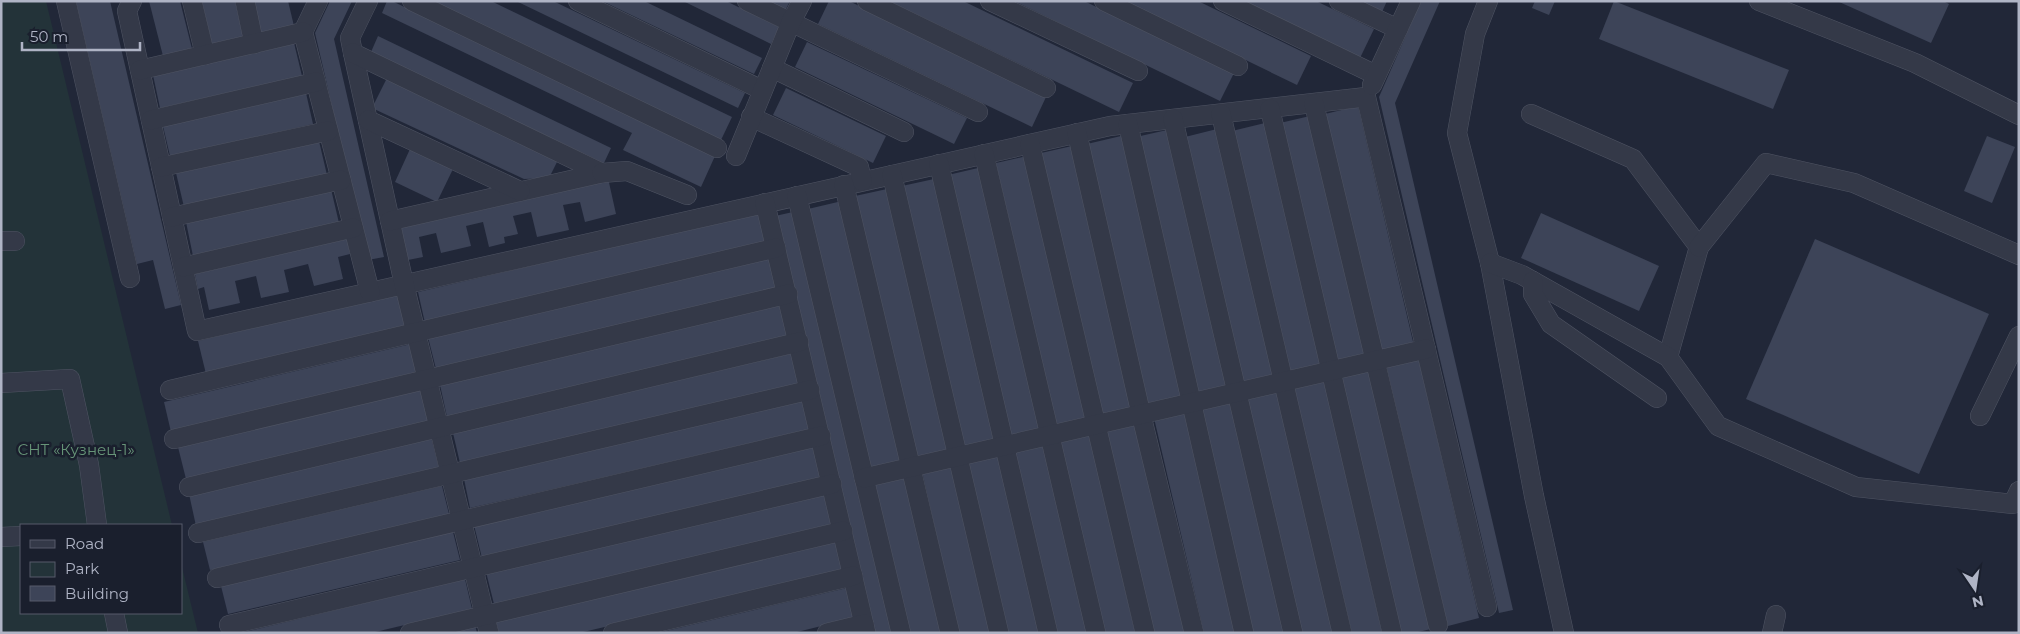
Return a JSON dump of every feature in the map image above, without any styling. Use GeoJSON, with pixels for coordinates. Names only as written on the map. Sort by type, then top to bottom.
{"type":"FeatureCollection","features":[{"type":"Feature","properties":{"kind":"street"},"geometry":{"type":"LineString","coordinates":[[66,1],[130,278]]}},
{"type":"Feature","properties":{"kind":"street"},"geometry":{"type":"LineString","coordinates":[[132,1],[127,11],[198,331],[1077,133],[1128,124],[1366,97]]}},
{"type":"Feature","properties":{"kind":"street"},"geometry":{"type":"LineString","coordinates":[[192,1],[205,55]]}},
{"type":"Feature","properties":{"kind":"street"},"geometry":{"type":"LineString","coordinates":[[245,1],[254,44]]}},
{"type":"Feature","properties":{"kind":"street"},"geometry":{"type":"LineString","coordinates":[[318,1],[303,32],[370,292]]}},
{"type":"Feature","properties":{"kind":"street"},"geometry":{"type":"LineString","coordinates":[[368,1],[350,38],[404,284],[487,624]]}},
{"type":"Feature","properties":{"kind":"street"},"geometry":{"type":"LineString","coordinates":[[412,1],[717,148]]}},
{"type":"Feature","properties":{"kind":"street"},"geometry":{"type":"LineString","coordinates":[[578,1],[762,90]]}},
{"type":"Feature","properties":{"kind":"street"},"geometry":{"type":"LineString","coordinates":[[747,1],[978,112]]}},
{"type":"Feature","properties":{"kind":"street"},"geometry":{"type":"LineString","coordinates":[[736,156],[762,90],[802,1]]}},
{"type":"Feature","properties":{"kind":"street"},"geometry":{"type":"LineString","coordinates":[[867,1],[1046,88]]}},
{"type":"Feature","properties":{"kind":"street"},"geometry":{"type":"LineString","coordinates":[[990,1],[1138,71]]}},
{"type":"Feature","properties":{"kind":"street"},"geometry":{"type":"LineString","coordinates":[[1104,1],[1238,66]]}},
{"type":"Feature","properties":{"kind":"street"},"geometry":{"type":"LineString","coordinates":[[1223,1],[1376,75]]}},
{"type":"Feature","properties":{"kind":"street"},"geometry":{"type":"LineString","coordinates":[[1339,1],[1398,29]]}},
{"type":"Feature","properties":{"kind":"street"},"geometry":{"type":"LineString","coordinates":[[1412,1],[1366,97],[1487,607]]}},
{"type":"Feature","properties":{"kind":"street"},"geometry":{"type":"LineString","coordinates":[[1488,1],[1475,34],[1457,133],[1490,263],[1534,496],[1564,633]]}},
{"type":"Feature","properties":{"kind":"street"},"geometry":{"type":"LineString","coordinates":[[1759,1],[1915,63],[2019,115]]}},
{"type":"Feature","properties":{"kind":"street"},"geometry":{"type":"LineString","coordinates":[[140,70],[303,32]]}},
{"type":"Feature","properties":{"kind":"street"},"geometry":{"type":"LineString","coordinates":[[353,53],[602,173]]}},
{"type":"Feature","properties":{"kind":"street"},"geometry":{"type":"LineString","coordinates":[[772,68],[904,132]]}},
{"type":"Feature","properties":{"kind":"street"},"geometry":{"type":"LineString","coordinates":[[151,120],[316,82]]}},
{"type":"Feature","properties":{"kind":"street"},"geometry":{"type":"LineString","coordinates":[[1314,104],[1438,625]]}},
{"type":"Feature","properties":{"kind":"street"},"geometry":{"type":"LineString","coordinates":[[1270,109],[1392,633]]}},
{"type":"Feature","properties":{"kind":"street"},"geometry":{"type":"LineString","coordinates":[[1221,114],[1342,633]]}},
{"type":"Feature","properties":{"kind":"street"},"geometry":{"type":"LineString","coordinates":[[1531,114],[1633,159],[1699,247]]}},
{"type":"Feature","properties":{"kind":"street"},"geometry":{"type":"LineString","coordinates":[[751,117],[858,167],[853,183],[911,467],[950,633]]}},
{"type":"Feature","properties":{"kind":"street"},"geometry":{"type":"LineString","coordinates":[[1173,119],[1293,633]]}},
{"type":"Feature","properties":{"kind":"street"},"geometry":{"type":"LineString","coordinates":[[368,120],[520,192]]}},
{"type":"Feature","properties":{"kind":"street"},"geometry":{"type":"LineString","coordinates":[[1128,124],[1190,403],[1244,633]]}},
{"type":"Feature","properties":{"kind":"street"},"geometry":{"type":"LineString","coordinates":[[162,167],[328,131]]}},
{"type":"Feature","properties":{"kind":"street"},"geometry":{"type":"LineString","coordinates":[[1077,133],[1141,414],[1194,633]]}},
{"type":"Feature","properties":{"kind":"street"},"geometry":{"type":"LineString","coordinates":[[1030,144],[1145,633]]}},
{"type":"Feature","properties":{"kind":"street"},"geometry":{"type":"LineString","coordinates":[[984,154],[1096,633]]}},
{"type":"Feature","properties":{"kind":"street"},"geometry":{"type":"LineString","coordinates":[[1668,357],[1699,247],[1766,163],[1854,183],[2019,255]]}},
{"type":"Feature","properties":{"kind":"street"},"geometry":{"type":"LineString","coordinates":[[939,164],[1048,633]]}},
{"type":"Feature","properties":{"kind":"street"},"geometry":{"type":"LineString","coordinates":[[390,221],[602,173],[627,171],[687,195]]}},
{"type":"Feature","properties":{"kind":"street"},"geometry":{"type":"LineString","coordinates":[[892,175],[999,633]]}},
{"type":"Feature","properties":{"kind":"street"},"geometry":{"type":"LineString","coordinates":[[172,217],[341,180]]}},
{"type":"Feature","properties":{"kind":"street"},"geometry":{"type":"LineString","coordinates":[[797,196],[901,633]]}},
{"type":"Feature","properties":{"kind":"street"},"geometry":{"type":"LineString","coordinates":[[766,203],[865,628],[827,633]]}},
{"type":"Feature","properties":{"kind":"street"},"geometry":{"type":"LineString","coordinates":[[183,266],[353,228]]}},
{"type":"Feature","properties":{"kind":"street"},"geometry":{"type":"LineString","coordinates":[[170,390],[776,248]]}},
{"type":"Feature","properties":{"kind":"street"},"geometry":{"type":"LineString","coordinates":[[1490,263],[1533,281],[1668,357],[1718,426],[1856,487],[2017,501]]}},
{"type":"Feature","properties":{"kind":"street"},"geometry":{"type":"LineString","coordinates":[[1533,281],[1533,294],[1551,324],[1657,398]]}},
{"type":"Feature","properties":{"kind":"street"},"geometry":{"type":"LineString","coordinates":[[174,439],[788,294]]}},
{"type":"Feature","properties":{"kind":"street"},"geometry":{"type":"LineString","coordinates":[[1980,416],[2019,336]]}},
{"type":"Feature","properties":{"kind":"street"},"geometry":{"type":"LineString","coordinates":[[189,487],[799,342]]}},
{"type":"Feature","properties":{"kind":"street"},"geometry":{"type":"LineString","coordinates":[[864,478],[1426,349]]}},
{"type":"Feature","properties":{"kind":"street"},"geometry":{"type":"LineString","coordinates":[[1,383],[70,379],[89,465],[97,524]]}},
{"type":"Feature","properties":{"kind":"street"},"geometry":{"type":"LineString","coordinates":[[198,534],[810,390]]}},
{"type":"Feature","properties":{"kind":"street"},"geometry":{"type":"LineString","coordinates":[[217,578],[821,436]]}},
{"type":"Feature","properties":{"kind":"street"},"geometry":{"type":"LineString","coordinates":[[229,625],[832,484]]}},
{"type":"Feature","properties":{"kind":"street"},"geometry":{"type":"LineString","coordinates":[[410,633],[487,624],[843,531]]}},
{"type":"Feature","properties":{"kind":"street"},"geometry":{"type":"LineString","coordinates":[[1,537],[20,536]]}},
{"type":"Feature","properties":{"kind":"street"},"geometry":{"type":"LineString","coordinates":[[613,633],[853,576]]}},
{"type":"Feature","properties":{"kind":"street"},"geometry":{"type":"LineString","coordinates":[[114,614],[118,633]]}},
{"type":"Feature","properties":{"kind":"green space","name":"СНТ «Кузнец-1»"},"geometry":{"type":"Polygon","coordinates":[[[1,1],[46,1],[172,524],[20,524],[20,614],[182,614],[182,567],[198,633],[1,633],[1,1]]]}},
{"type":"Feature","properties":{"kind":"building"},"geometry":{"type":"Polygon","coordinates":[[[76,1],[110,1],[181,305],[165,309],[153,260],[137,264],[76,1]]]}},
{"type":"Feature","properties":{"kind":"building"},"geometry":{"type":"Polygon","coordinates":[[[149,1],[180,1],[192,49],[163,56],[149,1]]]}},
{"type":"Feature","properties":{"kind":"building"},"geometry":{"type":"Polygon","coordinates":[[[202,1],[235,1],[243,37],[212,44],[202,1]]]}},
{"type":"Feature","properties":{"kind":"building"},"geometry":{"type":"Polygon","coordinates":[[[253,1],[288,1],[294,26],[261,34],[253,1]]]}},
{"type":"Feature","properties":{"kind":"building"},"geometry":{"type":"Polygon","coordinates":[[[330,1],[352,1],[334,39],[384,257],[368,260],[315,33],[330,1]]]}},
{"type":"Feature","properties":{"kind":"building"},"geometry":{"type":"Polygon","coordinates":[[[387,1],[392,1],[715,156],[701,187],[623,150],[632,133],[382,13],[387,1]]]}},
{"type":"Feature","properties":{"kind":"building"},"geometry":{"type":"Polygon","coordinates":[[[431,1],[491,1],[732,117],[721,140],[431,1]]]}},
{"type":"Feature","properties":{"kind":"building"},"geometry":{"type":"Polygon","coordinates":[[[516,1],[553,1],[745,93],[738,108],[516,1]]]}},
{"type":"Feature","properties":{"kind":"building"},"geometry":{"type":"Polygon","coordinates":[[[602,1],[644,1],[762,58],[754,74],[602,1]]]}},
{"type":"Feature","properties":{"kind":"building"},"geometry":{"type":"Polygon","coordinates":[[[683,1],[726,1],[779,27],[771,44],[683,1]]]}},
{"type":"Feature","properties":{"kind":"building"},"geometry":{"type":"Polygon","coordinates":[[[765,1],[790,1],[785,11],[765,1]]]}},
{"type":"Feature","properties":{"kind":"building"},"geometry":{"type":"Polygon","coordinates":[[[829,1],[849,1],[1046,97],[1032,127],[818,24],[829,1]]]}},
{"type":"Feature","properties":{"kind":"building"},"geometry":{"type":"Polygon","coordinates":[[[889,1],[963,1],[1133,83],[1119,112],[889,1]]]}},
{"type":"Feature","properties":{"kind":"building"},"geometry":{"type":"Polygon","coordinates":[[[1014,1],[1084,1],[1234,73],[1220,101],[1014,1]]]}},
{"type":"Feature","properties":{"kind":"building"},"geometry":{"type":"Polygon","coordinates":[[[1124,1],[1198,1],[1311,56],[1297,85],[1124,1]]]}},
{"type":"Feature","properties":{"kind":"building"},"geometry":{"type":"Polygon","coordinates":[[[1242,1],[1316,1],[1374,29],[1360,58],[1242,1]]]}},
{"type":"Feature","properties":{"kind":"building"},"geometry":{"type":"Polygon","coordinates":[[[1360,1],[1387,1],[1382,12],[1360,1]]]}},
{"type":"Feature","properties":{"kind":"building"},"geometry":{"type":"Polygon","coordinates":[[[1421,1],[1440,1],[1395,103],[1513,610],[1499,613],[1379,97],[1421,1]]]}},
{"type":"Feature","properties":{"kind":"building"},"geometry":{"type":"Polygon","coordinates":[[[1535,1],[1555,1],[1549,15],[1532,8],[1535,1]]]}},
{"type":"Feature","properties":{"kind":"building"},"geometry":{"type":"Polygon","coordinates":[[[1614,1],[1789,70],[1773,109],[1599,39],[1614,1]]]}},
{"type":"Feature","properties":{"kind":"building"},"geometry":{"type":"Polygon","coordinates":[[[1837,1],[1943,1],[1949,4],[1931,43],[1837,1]]]}},
{"type":"Feature","properties":{"kind":"building"},"geometry":{"type":"Polygon","coordinates":[[[378,36],[611,148],[604,163],[371,52],[378,36]]]}},
{"type":"Feature","properties":{"kind":"building"},"geometry":{"type":"Polygon","coordinates":[[[807,42],[967,118],[954,144],[795,67],[807,42]]]}},
{"type":"Feature","properties":{"kind":"building"},"geometry":{"type":"Polygon","coordinates":[[[294,43],[302,76],[160,108],[153,75],[294,43]]]}},
{"type":"Feature","properties":{"kind":"building"},"geometry":{"type":"Polygon","coordinates":[[[387,78],[558,160],[549,178],[524,179],[372,108],[387,78]]]}},
{"type":"Feature","properties":{"kind":"building"},"geometry":{"type":"Polygon","coordinates":[[[786,88],[886,136],[873,163],[773,115],[786,88]]]}},
{"type":"Feature","properties":{"kind":"building"},"geometry":{"type":"Polygon","coordinates":[[[306,93],[313,124],[170,156],[163,126],[306,93]]]}},
{"type":"Feature","properties":{"kind":"building"},"geometry":{"type":"Polygon","coordinates":[[[1358,106],[1414,346],[1381,354],[1325,114],[1358,106]]]}},
{"type":"Feature","properties":{"kind":"building"},"geometry":{"type":"Polygon","coordinates":[[[1310,116],[1366,356],[1336,363],[1280,123],[1310,116]]]}},
{"type":"Feature","properties":{"kind":"building"},"geometry":{"type":"Polygon","coordinates":[[[1265,123],[1322,365],[1289,373],[1232,131],[1265,123]]]}},
{"type":"Feature","properties":{"kind":"building"},"geometry":{"type":"Polygon","coordinates":[[[1217,129],[1274,375],[1242,382],[1185,137],[1217,129]]]}},
{"type":"Feature","properties":{"kind":"building"},"geometry":{"type":"Polygon","coordinates":[[[1167,130],[1227,387],[1196,394],[1136,137],[1167,130]]]}},
{"type":"Feature","properties":{"kind":"building"},"geometry":{"type":"Polygon","coordinates":[[[1121,136],[1182,397],[1148,405],[1087,144],[1121,136]]]}},
{"type":"Feature","properties":{"kind":"building"},"geometry":{"type":"Polygon","coordinates":[[[1987,136],[2015,147],[1992,203],[1964,191],[1987,136]]]}},
{"type":"Feature","properties":{"kind":"building"},"geometry":{"type":"Polygon","coordinates":[[[319,141],[327,175],[184,207],[176,173],[319,141]]]}},
{"type":"Feature","properties":{"kind":"building"},"geometry":{"type":"Polygon","coordinates":[[[1072,146],[1133,408],[1102,415],[1041,153],[1072,146]]]}},
{"type":"Feature","properties":{"kind":"building"},"geometry":{"type":"Polygon","coordinates":[[[410,149],[453,169],[437,202],[395,182],[410,149]]]}},
{"type":"Feature","properties":{"kind":"building"},"geometry":{"type":"Polygon","coordinates":[[[1027,156],[1088,419],[1057,426],[996,163],[1027,156]]]}},
{"type":"Feature","properties":{"kind":"building"},"geometry":{"type":"Polygon","coordinates":[[[978,168],[1039,429],[1009,436],[948,175],[978,168]]]}},
{"type":"Feature","properties":{"kind":"building"},"geometry":{"type":"Polygon","coordinates":[[[608,178],[616,214],[585,222],[580,202],[563,205],[569,230],[537,237],[531,212],[513,216],[518,234],[504,237],[505,243],[489,247],[483,222],[466,226],[471,246],[441,253],[436,233],[419,237],[423,257],[408,260],[400,226],[608,178]]]}},
{"type":"Feature","properties":{"kind":"building"},"geometry":{"type":"Polygon","coordinates":[[[934,179],[995,440],[963,448],[902,186],[934,179]]]}},
{"type":"Feature","properties":{"kind":"building"},"geometry":{"type":"Polygon","coordinates":[[[331,189],[339,223],[193,256],[186,222],[331,189]]]}},
{"type":"Feature","properties":{"kind":"building"},"geometry":{"type":"Polygon","coordinates":[[[887,189],[948,452],[916,460],[855,196],[887,189]]]}},
{"type":"Feature","properties":{"kind":"building"},"geometry":{"type":"Polygon","coordinates":[[[842,201],[902,460],[868,468],[808,209],[842,201]]]}},
{"type":"Feature","properties":{"kind":"building"},"geometry":{"type":"Polygon","coordinates":[[[763,212],[771,242],[425,323],[418,292],[763,212]]]}},
{"type":"Feature","properties":{"kind":"building"},"geometry":{"type":"Polygon","coordinates":[[[793,212],[892,633],[872,633],[775,216],[793,212]]]}},
{"type":"Feature","properties":{"kind":"building"},"geometry":{"type":"Polygon","coordinates":[[[1541,213],[1659,266],[1639,311],[1521,258],[1541,213]]]}},
{"type":"Feature","properties":{"kind":"building"},"geometry":{"type":"Polygon","coordinates":[[[347,239],[350,254],[338,257],[343,279],[314,286],[308,264],[284,270],[289,292],[261,298],[256,276],[235,281],[240,303],[209,310],[204,287],[198,289],[195,274],[347,239]]]}},
{"type":"Feature","properties":{"kind":"building"},"geometry":{"type":"Polygon","coordinates":[[[1815,239],[1989,314],[1919,474],[1746,399],[1815,239]]]}},
{"type":"Feature","properties":{"kind":"building"},"geometry":{"type":"Polygon","coordinates":[[[774,256],[781,288],[436,369],[428,337],[774,256]]]}},
{"type":"Feature","properties":{"kind":"building"},"geometry":{"type":"Polygon","coordinates":[[[398,294],[406,328],[206,374],[198,341],[398,294]]]}},
{"type":"Feature","properties":{"kind":"building"},"geometry":{"type":"Polygon","coordinates":[[[785,304],[793,336],[447,417],[440,385],[785,304]]]}},
{"type":"Feature","properties":{"kind":"building"},"geometry":{"type":"Polygon","coordinates":[[[411,344],[418,374],[171,432],[164,402],[411,344]]]}},
{"type":"Feature","properties":{"kind":"building"},"geometry":{"type":"Polygon","coordinates":[[[798,352],[805,382],[460,463],[453,433],[798,352]]]}},
{"type":"Feature","properties":{"kind":"building"},"geometry":{"type":"Polygon","coordinates":[[[1418,357],[1479,618],[1448,626],[1386,364],[1418,357]]]}},
{"type":"Feature","properties":{"kind":"building"},"geometry":{"type":"Polygon","coordinates":[[[1371,369],[1431,629],[1414,633],[1401,633],[1341,376],[1371,369]]]}},
{"type":"Feature","properties":{"kind":"building"},"geometry":{"type":"Polygon","coordinates":[[[1324,381],[1382,633],[1352,633],[1294,388],[1324,381]]]}},
{"type":"Feature","properties":{"kind":"building"},"geometry":{"type":"Polygon","coordinates":[[[423,389],[431,422],[186,479],[178,447],[423,389]]]}},
{"type":"Feature","properties":{"kind":"building"},"geometry":{"type":"Polygon","coordinates":[[[1279,391],[1336,633],[1301,633],[1246,398],[1279,391]]]}},
{"type":"Feature","properties":{"kind":"building"},"geometry":{"type":"Polygon","coordinates":[[[808,399],[814,428],[470,508],[464,479],[808,399]]]}},
{"type":"Feature","properties":{"kind":"building"},"geometry":{"type":"Polygon","coordinates":[[[1231,401],[1285,633],[1252,633],[1199,409],[1231,401]]]}},
{"type":"Feature","properties":{"kind":"building"},"geometry":{"type":"Polygon","coordinates":[[[1184,411],[1236,633],[1204,633],[1154,418],[1184,411]]]}},
{"type":"Feature","properties":{"kind":"building"},"geometry":{"type":"Polygon","coordinates":[[[1137,423],[1186,633],[1154,633],[1107,431],[1137,423]]]}},
{"type":"Feature","properties":{"kind":"building"},"geometry":{"type":"Polygon","coordinates":[[[1089,433],[1135,633],[1104,633],[1058,440],[1089,433]]]}},
{"type":"Feature","properties":{"kind":"building"},"geometry":{"type":"Polygon","coordinates":[[[431,437],[439,469],[196,526],[189,494],[431,437]]]}},
{"type":"Feature","properties":{"kind":"building"},"geometry":{"type":"Polygon","coordinates":[[[818,444],[826,478],[482,558],[474,525],[818,444]]]}},
{"type":"Feature","properties":{"kind":"building"},"geometry":{"type":"Polygon","coordinates":[[[1044,444],[1089,633],[1057,633],[1014,451],[1044,444]]]}},
{"type":"Feature","properties":{"kind":"building"},"geometry":{"type":"Polygon","coordinates":[[[997,453],[1039,633],[1007,633],[966,460],[997,453]]]}},
{"type":"Feature","properties":{"kind":"building"},"geometry":{"type":"Polygon","coordinates":[[[953,464],[992,633],[959,633],[922,471],[953,464]]]}},
{"type":"Feature","properties":{"kind":"building"},"geometry":{"type":"Polygon","coordinates":[[[904,476],[941,633],[909,633],[874,483],[904,476]]]}},
{"type":"Feature","properties":{"kind":"building"},"geometry":{"type":"Polygon","coordinates":[[[442,486],[449,514],[210,570],[203,542],[442,486]]]}},
{"type":"Feature","properties":{"kind":"building"},"geometry":{"type":"Polygon","coordinates":[[[829,492],[836,523],[494,604],[486,572],[829,492]]]}},
{"type":"Feature","properties":{"kind":"building"},"geometry":{"type":"Polygon","coordinates":[[[453,532],[460,560],[228,614],[221,586],[453,532]]]}},
{"type":"Feature","properties":{"kind":"building"},"geometry":{"type":"Polygon","coordinates":[[[840,540],[847,570],[579,633],[499,633],[496,621],[840,540]]]}},
{"type":"Feature","properties":{"kind":"building"},"geometry":{"type":"Polygon","coordinates":[[[465,579],[472,609],[371,633],[240,633],[465,579]]]}},
{"type":"Feature","properties":{"kind":"building"},"geometry":{"type":"Polygon","coordinates":[[[851,587],[858,617],[793,633],[657,633],[851,587]]]}},
{"type":"Feature","properties":{"kind":"building"},"geometry":{"type":"Polygon","coordinates":[[[475,625],[477,633],[448,633],[475,625]]]}}]}
